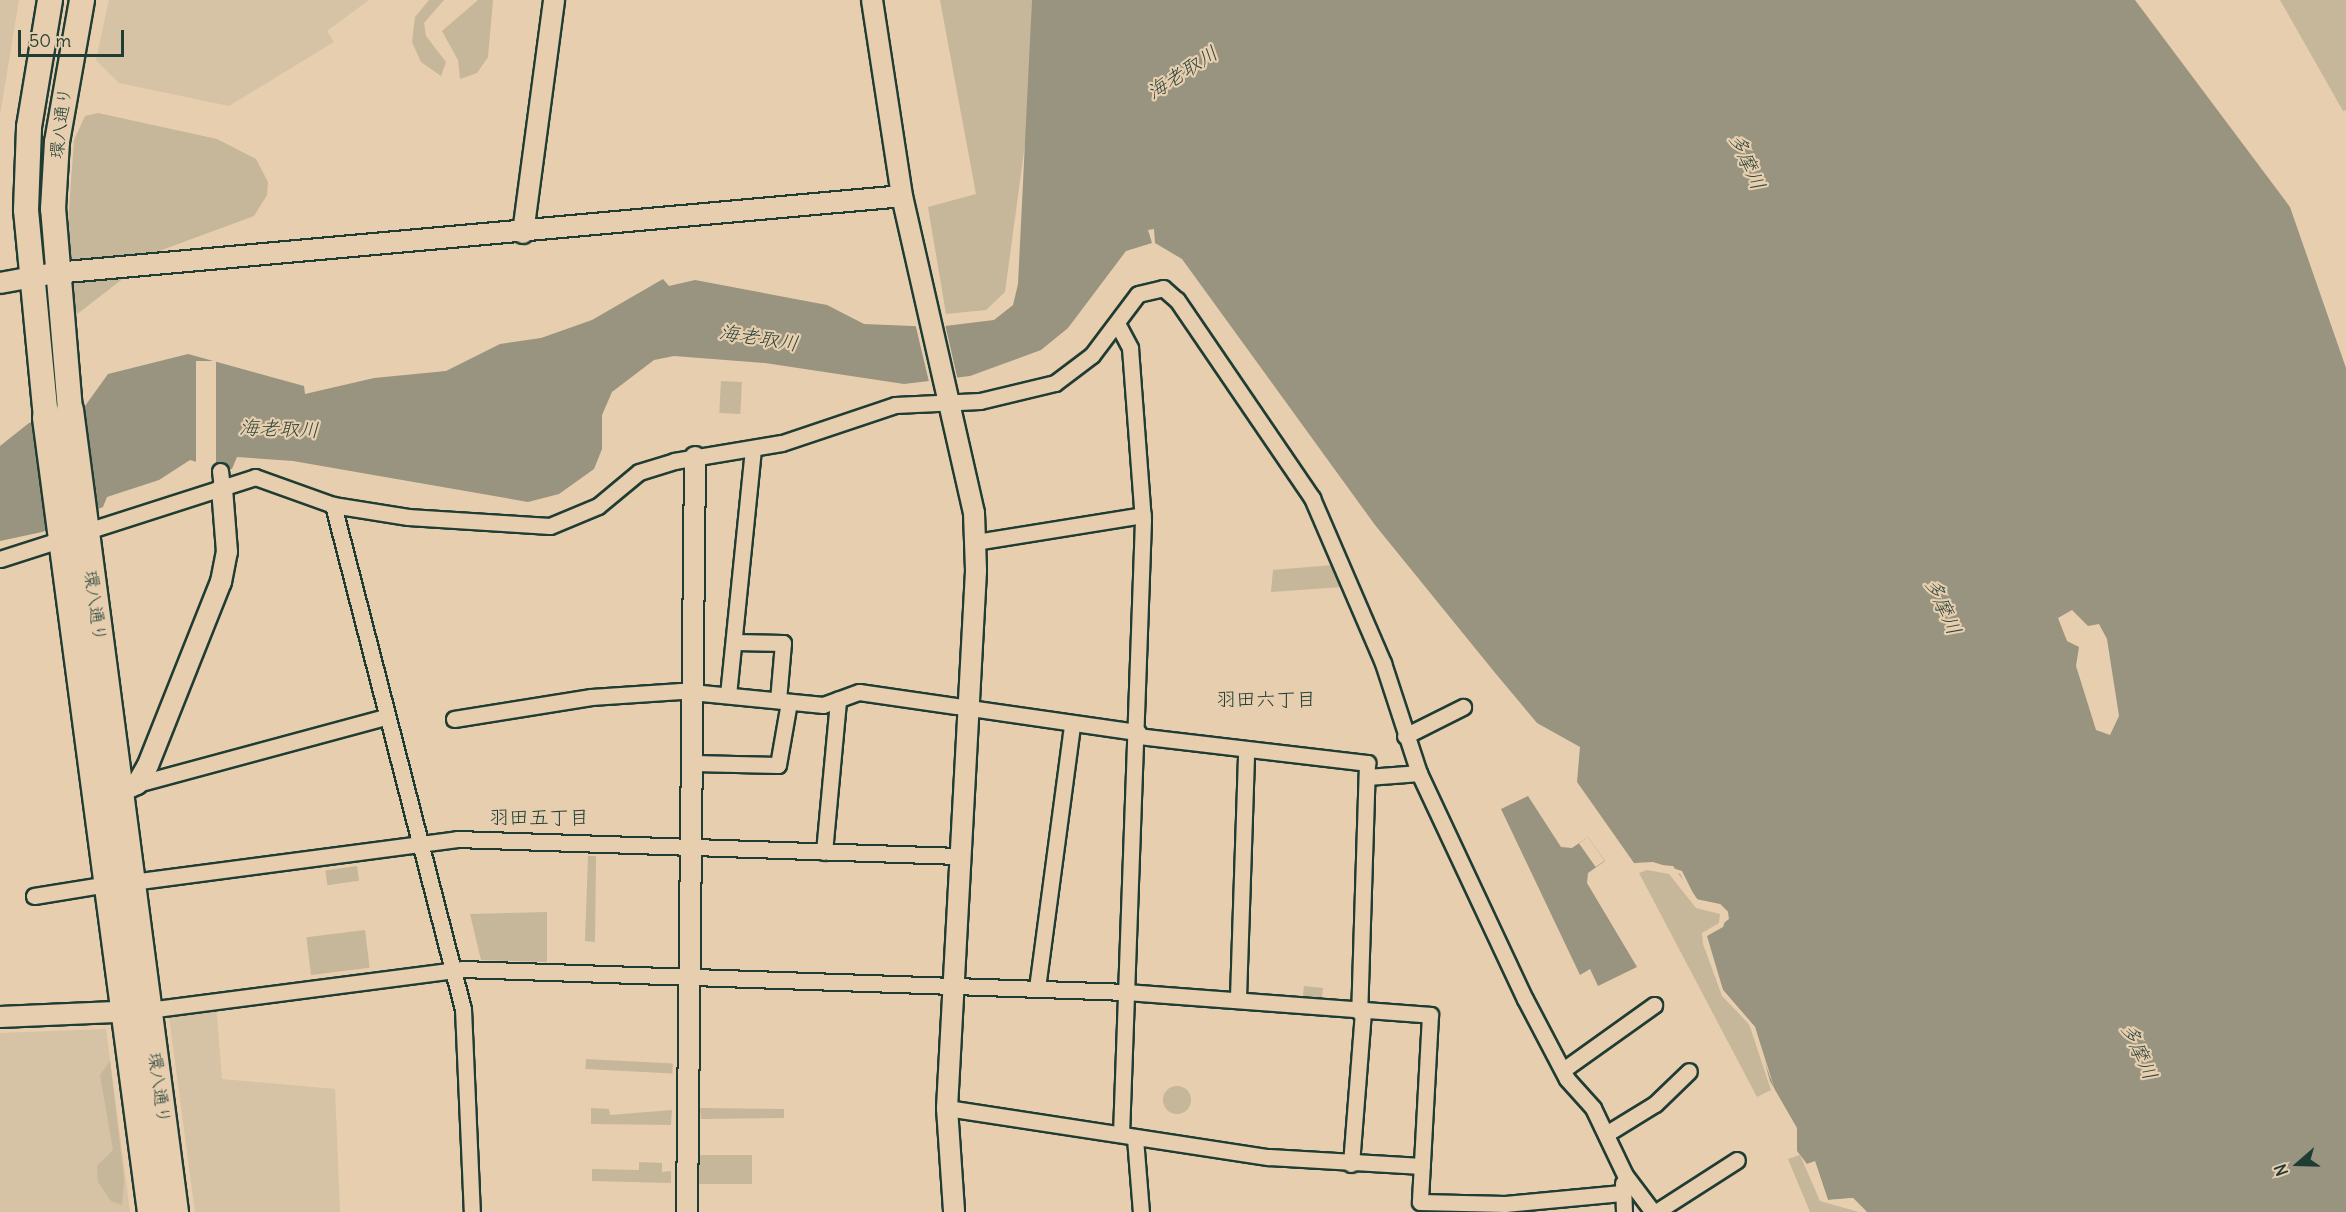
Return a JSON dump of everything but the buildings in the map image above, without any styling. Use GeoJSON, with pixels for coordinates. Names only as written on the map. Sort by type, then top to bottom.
{"type":"FeatureCollection","features":[{"type":"Feature","properties":{"kind":"highway","name":"環八通り"},"geometry":{"type":"LineString","coordinates":[[58,414],[72,530],[118,793],[119,883],[136,1011],[151,1212]]}},
{"type":"Feature","properties":{"kind":"highway","name":"環八通り"},"geometry":{"type":"LineString","coordinates":[[136,1011],[175,1212]]}},
{"type":"Feature","properties":{"kind":"main road","name":"環八通り"},"geometry":{"type":"LineString","coordinates":[[50,0],[29,127],[30,277],[58,414]]}},
{"type":"Feature","properties":{"kind":"main road","name":"環八通り"},"geometry":{"type":"LineString","coordinates":[[58,414],[55,273],[57,142],[82,0]]}},
{"type":"Feature","properties":{"kind":"street"},"geometry":{"type":"LineString","coordinates":[[523,233],[554,0]]}},
{"type":"Feature","properties":{"kind":"street"},"geometry":{"type":"LineString","coordinates":[[872,0],[902,196],[948,399],[969,473],[976,542],[947,1108],[954,1212]]}},
{"type":"Feature","properties":{"kind":"street"},"geometry":{"type":"LineString","coordinates":[[0,283],[55,273],[523,233],[902,196]]}},
{"type":"Feature","properties":{"kind":"street"},"geometry":{"type":"LineString","coordinates":[[0,559],[72,530],[221,479],[255,477],[333,505],[408,517],[550,526],[598,506],[639,472],[695,457],[753,450],[895,405],[1016,394],[1059,381],[1092,356],[1147,288],[1163,288],[1177,300],[1312,498],[1365,624],[1419,773],[1563,1070],[1606,1134],[1625,1175],[1654,1212],[1737,1160]]}},
{"type":"Feature","properties":{"kind":"street"},"geometry":{"type":"LineString","coordinates":[[1118,325],[1130,348],[1143,515],[1138,734],[1127,992],[1128,1136],[1141,1212]]}},
{"type":"Feature","properties":{"kind":"street"},"geometry":{"type":"LineString","coordinates":[[728,695],[753,450]]}},
{"type":"Feature","properties":{"kind":"street"},"geometry":{"type":"LineString","coordinates":[[687,1212],[695,457]]}},
{"type":"Feature","properties":{"kind":"street"},"geometry":{"type":"LineString","coordinates":[[118,793],[221,582],[226,552],[221,479]]}},
{"type":"Feature","properties":{"kind":"street"},"geometry":{"type":"LineString","coordinates":[[333,505],[463,1009],[472,1212]]}},
{"type":"Feature","properties":{"kind":"street"},"geometry":{"type":"LineString","coordinates":[[976,542],[1143,515]]}},
{"type":"Feature","properties":{"kind":"street"},"geometry":{"type":"LineString","coordinates":[[693,763],[778,765],[783,701],[783,643],[735,642]]}},
{"type":"Feature","properties":{"kind":"street"},"geometry":{"type":"LineString","coordinates":[[454,719],[591,697],[694,690],[822,705],[859,692],[1246,750],[1367,763],[1361,1012],[1351,1164]]}},
{"type":"Feature","properties":{"kind":"street"},"geometry":{"type":"LineString","coordinates":[[824,852],[838,700]]}},
{"type":"Feature","properties":{"kind":"street"},"geometry":{"type":"LineString","coordinates":[[1405,736],[1463,707]]}},
{"type":"Feature","properties":{"kind":"street"},"geometry":{"type":"LineString","coordinates":[[118,793],[386,717]]}},
{"type":"Feature","properties":{"kind":"street"},"geometry":{"type":"LineString","coordinates":[[1036,988],[1072,724]]}},
{"type":"Feature","properties":{"kind":"street"},"geometry":{"type":"LineString","coordinates":[[1238,997],[1246,750]]}},
{"type":"Feature","properties":{"kind":"street"},"geometry":{"type":"LineString","coordinates":[[1368,777],[1419,773]]}},
{"type":"Feature","properties":{"kind":"street"},"geometry":{"type":"LineString","coordinates":[[34,896],[457,839],[960,856]]}},
{"type":"Feature","properties":{"kind":"street"},"geometry":{"type":"LineString","coordinates":[[0,1017],[136,1011],[452,969],[689,974],[1238,997],[1361,1012],[1430,1015],[1420,1202],[1505,1204],[1621,1192]]}},
{"type":"Feature","properties":{"kind":"street"},"geometry":{"type":"LineString","coordinates":[[1563,1070],[1654,1005]]}},
{"type":"Feature","properties":{"kind":"street"},"geometry":{"type":"LineString","coordinates":[[1606,1134],[1655,1104],[1689,1071]]}},
{"type":"Feature","properties":{"kind":"street"},"geometry":{"type":"LineString","coordinates":[[947,1108],[1128,1136],[1351,1164],[1422,1166]]}},
{"type":"Feature","properties":{"kind":"street"},"geometry":{"type":"LineString","coordinates":[[1624,1212],[1621,1192],[1625,1175]]}},
{"type":"Feature","properties":{"kind":"shaded area"},"geometry":{"type":"Polygon","coordinates":[[[0,0],[19,0],[0,115],[0,0]]]}},
{"type":"Feature","properties":{"kind":"shaded area"},"geometry":{"type":"Polygon","coordinates":[[[109,0],[369,0],[327,31],[334,42],[229,106],[119,83],[96,60],[109,0]]]}},
{"type":"Feature","properties":{"kind":"shaded area"},"geometry":{"type":"Polygon","coordinates":[[[429,0],[444,0],[424,23],[426,36],[446,62],[441,76],[421,62],[412,42],[415,17],[429,0]]]}},
{"type":"Feature","properties":{"kind":"shaded area"},"geometry":{"type":"Polygon","coordinates":[[[478,0],[493,0],[488,57],[477,73],[460,79],[458,60],[442,31],[478,0]]]}},
{"type":"Feature","properties":{"kind":"shaded area"},"geometry":{"type":"Polygon","coordinates":[[[940,0],[1032,0],[1028,122],[1005,292],[986,310],[946,314],[928,207],[976,194],[940,0]]]}},
{"type":"Feature","properties":{"kind":"shaded area"},"geometry":{"type":"Polygon","coordinates":[[[2280,0],[2346,0],[2346,110],[2343,111],[2280,0]]]}},
{"type":"Feature","properties":{"kind":"shaded area"},"geometry":{"type":"Polygon","coordinates":[[[98,113],[217,139],[256,159],[268,182],[267,195],[254,216],[159,251],[72,318],[68,223],[74,140],[85,116],[98,113]]]}},
{"type":"Feature","properties":{"kind":"shaded area"},"geometry":{"type":"Polygon","coordinates":[[[721,381],[742,382],[740,414],[719,413],[721,381]]]}},
{"type":"Feature","properties":{"kind":"shaded area"},"geometry":{"type":"Polygon","coordinates":[[[1333,565],[1342,587],[1271,592],[1273,570],[1333,565]]]}},
{"type":"Feature","properties":{"kind":"shaded area"},"geometry":{"type":"Polygon","coordinates":[[[588,856],[596,856],[595,942],[585,941],[588,856]]]}},
{"type":"Feature","properties":{"kind":"shaded area"},"geometry":{"type":"Polygon","coordinates":[[[357,866],[359,881],[327,885],[325,870],[357,866]]]}},
{"type":"Feature","properties":{"kind":"shaded area"},"geometry":{"type":"Polygon","coordinates":[[[1647,870],[1669,874],[1696,908],[1720,914],[1719,923],[1702,933],[1703,944],[1722,996],[1749,1024],[1771,1090],[1757,1097],[1639,873],[1647,870]]]}},
{"type":"Feature","properties":{"kind":"shaded area"},"geometry":{"type":"Polygon","coordinates":[[[547,912],[547,962],[481,960],[470,914],[547,912]]]}},
{"type":"Feature","properties":{"kind":"shaded area"},"geometry":{"type":"Polygon","coordinates":[[[365,930],[370,968],[311,975],[306,937],[365,930]]]}},
{"type":"Feature","properties":{"kind":"shaded area"},"geometry":{"type":"Polygon","coordinates":[[[1304,986],[1323,988],[1321,1005],[1302,1003],[1304,986]]]}},
{"type":"Feature","properties":{"kind":"shaded area"},"geometry":{"type":"Polygon","coordinates":[[[216,1004],[222,1079],[335,1089],[340,1212],[195,1212],[168,1009],[216,1004]]]}},
{"type":"Feature","properties":{"kind":"shaded area"},"geometry":{"type":"Polygon","coordinates":[[[106,1029],[130,1212],[0,1212],[0,1033],[106,1029]]]}},
{"type":"Feature","properties":{"kind":"shaded area"},"geometry":{"type":"Polygon","coordinates":[[[116,1035],[132,1149],[129,1150],[116,1035]]]}},
{"type":"Feature","properties":{"kind":"shaded area"},"geometry":{"type":"Polygon","coordinates":[[[586,1059],[673,1064],[672,1074],[585,1069],[586,1059]]]}},
{"type":"Feature","properties":{"kind":"shaded area"},"geometry":{"type":"Polygon","coordinates":[[[110,1061],[124,1179],[122,1205],[111,1201],[98,1182],[97,1166],[113,1150],[100,1075],[110,1061]]]}},
{"type":"Feature","properties":{"kind":"shaded area"},"geometry":{"type":"Polygon","coordinates":[[[1177,1086],[1187,1090],[1191,1100],[1187,1110],[1177,1114],[1167,1110],[1163,1100],[1167,1090],[1177,1086]]]}},
{"type":"Feature","properties":{"kind":"shaded area"},"geometry":{"type":"Polygon","coordinates":[[[591,1108],[609,1109],[610,1115],[672,1110],[671,1125],[591,1124],[591,1108]]]}},
{"type":"Feature","properties":{"kind":"shaded area"},"geometry":{"type":"Polygon","coordinates":[[[700,1108],[784,1109],[784,1118],[701,1119],[700,1108]]]}},
{"type":"Feature","properties":{"kind":"shaded area"},"geometry":{"type":"Polygon","coordinates":[[[699,1155],[752,1155],[752,1184],[699,1184],[699,1155]]]}},
{"type":"Feature","properties":{"kind":"shaded area"},"geometry":{"type":"Polygon","coordinates":[[[1800,1155],[1820,1201],[1859,1212],[1810,1212],[1788,1159],[1800,1155]]]}},
{"type":"Feature","properties":{"kind":"shaded area"},"geometry":{"type":"Polygon","coordinates":[[[639,1162],[662,1163],[662,1172],[671,1171],[671,1183],[592,1181],[592,1169],[639,1170],[639,1162]]]}},
{"type":"Feature","properties":{"kind":"water"},"geometry":{"type":"Polygon","coordinates":[[[1032,0],[2135,0],[2290,207],[2346,368],[2346,1212],[1867,1212],[1853,1198],[1828,1200],[1815,1162],[1807,1164],[1797,1151],[1797,1128],[1770,1081],[1755,1027],[1723,990],[1707,936],[1723,927],[1728,912],[1720,904],[1701,904],[1673,866],[1634,863],[1577,782],[1580,747],[1537,723],[1496,674],[1375,525],[1182,259],[1155,243],[1154,229],[1148,230],[1152,243],[1126,251],[1068,328],[1041,350],[970,376],[904,384],[765,363],[674,356],[654,360],[612,392],[602,415],[602,449],[594,469],[559,494],[528,502],[293,461],[237,457],[232,469],[209,473],[207,465],[190,460],[159,480],[107,497],[103,507],[42,532],[0,541],[0,446],[29,423],[85,406],[108,374],[188,354],[304,386],[305,394],[374,378],[446,371],[500,344],[541,338],[592,320],[663,279],[669,286],[695,280],[827,305],[864,324],[937,327],[994,320],[1013,305],[1018,284],[1032,0]],[[2072,610],[2058,618],[2067,641],[2079,647],[2076,666],[2096,730],[2110,735],[2119,716],[2107,639],[2099,624],[2088,626],[2072,610]]]}},
{"type":"Feature","properties":{"kind":"water"},"geometry":{"type":"Polygon","coordinates":[[[1528,796],[1561,847],[1572,848],[1588,837],[1605,861],[1588,873],[1587,883],[1637,967],[1598,986],[1590,969],[1580,975],[1501,809],[1528,796]]]}},
{"type":"Feature","properties":{"kind":"pier"},"geometry":{"type":"Polygon","coordinates":[[[915,323],[945,324],[958,381],[930,386],[915,323]]]}},
{"type":"Feature","properties":{"kind":"pier"},"geometry":{"type":"Polygon","coordinates":[[[196,361],[216,361],[216,474],[196,474],[196,361]]]}},
{"type":"Feature","properties":{"kind":"pier"},"geometry":{"type":"Polygon","coordinates":[[[1588,837],[1605,861],[1596,867],[1579,843],[1588,837]]]}},
{"type":"Feature","properties":{"kind":"pier"},"geometry":{"type":"Polygon","coordinates":[[[1653,862],[1682,871],[1696,899],[1720,904],[1728,912],[1729,919],[1707,936],[1707,943],[1723,990],[1755,1027],[1775,1090],[1752,1028],[1721,992],[1704,944],[1704,935],[1721,924],[1725,913],[1694,901],[1680,874],[1634,863],[1653,862]]]}},
{"type":"Feature","properties":{"kind":"pier"},"geometry":{"type":"Polygon","coordinates":[[[1815,1161],[1828,1200],[1853,1198],[1867,1212],[1853,1201],[1825,1202],[1814,1166],[1807,1164],[1815,1161]]]}},
{"type":"Feature","properties":{"kind":"district","name":"羽田六丁目"},"geometry":{"type":"Point","coordinates":[1266,698]}},
{"type":"Feature","properties":{"kind":"district","name":"羽田五丁目"},"geometry":{"type":"Point","coordinates":[539,816]}},
{"type":"Feature","properties":{"kind":"water label","name":"海老取川"},"geometry":{"type":"Point","coordinates":[1182,72]}},
{"type":"Feature","properties":{"kind":"water label","name":"多摩川"},"geometry":{"type":"Point","coordinates":[1748,161]}},
{"type":"Feature","properties":{"kind":"water label","name":"海老取川"},"geometry":{"type":"Point","coordinates":[759,337]}},
{"type":"Feature","properties":{"kind":"water label","name":"海老取川"},"geometry":{"type":"Point","coordinates":[279,428]}},
{"type":"Feature","properties":{"kind":"water label","name":"多摩川"},"geometry":{"type":"Point","coordinates":[1944,606]}},
{"type":"Feature","properties":{"kind":"water label","name":"多摩川"},"geometry":{"type":"Point","coordinates":[2140,1051]}}]}
